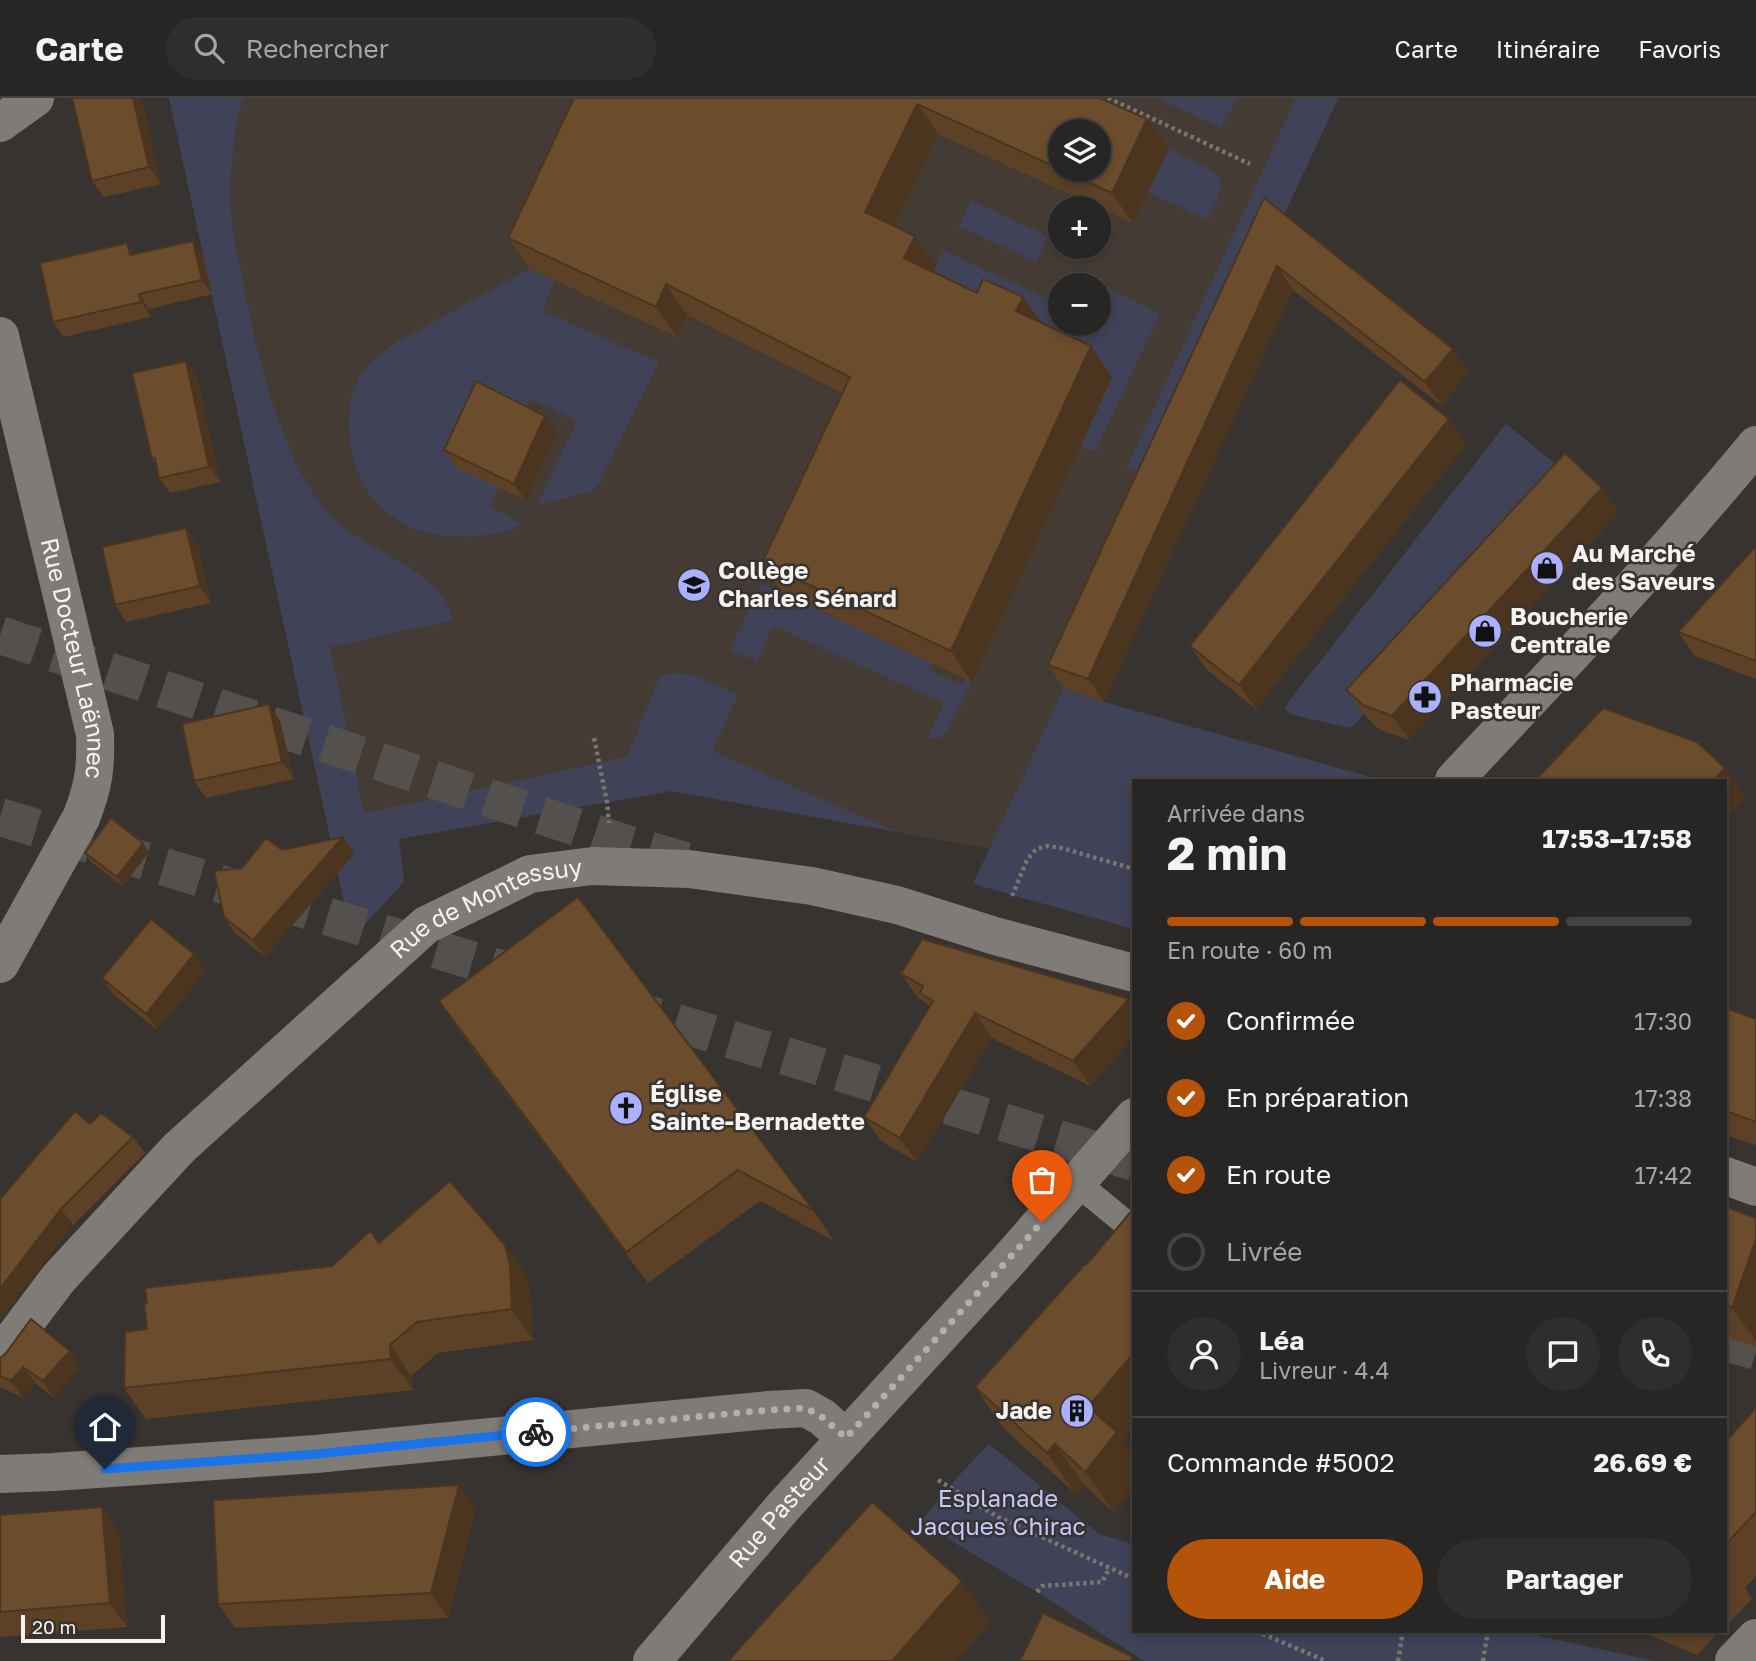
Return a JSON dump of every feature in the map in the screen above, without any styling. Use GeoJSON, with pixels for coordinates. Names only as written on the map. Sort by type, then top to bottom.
{"type":"FeatureCollection","features":[{"type":"Feature","properties":{"kind":"street"},"geometry":{"type":"LineString","coordinates":[[0,123],[35,98]]}},
{"type":"Feature","properties":{"kind":"street","name":"Rue Docteur Laënnec"},"geometry":{"type":"LineString","coordinates":[[0,336],[95,734],[96,762],[91,792],[81,818],[0,964]]}},
{"type":"Feature","properties":{"kind":"street"},"geometry":{"type":"LineString","coordinates":[[1455,779],[1604,620],[1704,509],[1756,445]]}},
{"type":"Feature","properties":{"kind":"street","name":"Rue de Montessuy"},"geometry":{"type":"LineString","coordinates":[[0,1356],[58,1279],[179,1148],[426,925],[530,874],[592,866],[689,869],[813,886],[897,905],[995,936],[1132,972]]}},
{"type":"Feature","properties":{"kind":"street","name":"Rue Pasteur"},"geometry":{"type":"LineString","coordinates":[[652,1661],[784,1507],[1132,1119]]}},
{"type":"Feature","properties":{"kind":"street"},"geometry":{"type":"LineString","coordinates":[[1727,1175],[1756,1187]]}},
{"type":"Feature","properties":{"kind":"street"},"geometry":{"type":"LineString","coordinates":[[0,1474],[316,1454],[806,1408],[822,1417],[846,1438]]}},
{"type":"Feature","properties":{"kind":"street"},"geometry":{"type":"LineString","coordinates":[[1734,1661],[1756,1638]]}},
{"type":"Feature","properties":{"kind":"lane"},"geometry":{"type":"LineString","coordinates":[[1077,1183],[1132,1228]]}},
{"type":"Feature","properties":{"kind":"path"},"geometry":{"type":"LineString","coordinates":[[1108,98],[1250,164]]}},
{"type":"Feature","properties":{"kind":"path"},"geometry":{"type":"LineString","coordinates":[[594,738],[607,802],[614,866]]}},
{"type":"Feature","properties":{"kind":"path"},"geometry":{"type":"LineString","coordinates":[[995,936],[1027,860],[1036,849],[1048,846],[1062,848],[1132,868]]}},
{"type":"Feature","properties":{"kind":"path"},"geometry":{"type":"LineString","coordinates":[[938,1480],[998,1517],[1132,1578]]}},
{"type":"Feature","properties":{"kind":"path"},"geometry":{"type":"LineString","coordinates":[[1037,1592],[1042,1586],[1102,1582],[1109,1569]]}},
{"type":"Feature","properties":{"kind":"path"},"geometry":{"type":"LineString","coordinates":[[1261,1633],[1326,1661]]}},
{"type":"Feature","properties":{"kind":"path"},"geometry":{"type":"LineString","coordinates":[[1398,1661],[1403,1633]]}},
{"type":"Feature","properties":{"kind":"path"},"geometry":{"type":"LineString","coordinates":[[1483,1661],[1488,1633]]}},
{"type":"Feature","properties":{"kind":"shaded area","name":"Collège Charles Sénard"},"geometry":{"type":"Polygon","coordinates":[[[169,98],[1338,98],[990,849],[671,791],[399,839],[404,882],[352,938],[169,98]]]}},
{"type":"Feature","properties":{"kind":"green space"},"geometry":{"type":"Polygon","coordinates":[[[169,98],[242,98],[231,167],[233,228],[264,375],[286,441],[316,497],[334,519],[366,543],[418,573],[445,601],[454,620],[330,647],[364,813],[627,757],[660,676],[676,673],[694,675],[738,695],[712,751],[897,832],[671,791],[399,839],[404,882],[352,938],[169,98]]]}},
{"type":"Feature","properties":{"kind":"green space"},"geometry":{"type":"Polygon","coordinates":[[[1157,98],[1237,98],[1221,128],[1157,98]]]}},
{"type":"Feature","properties":{"kind":"green space"},"geometry":{"type":"Polygon","coordinates":[[[1296,98],[1338,99],[1160,482],[1127,467],[1296,98]]]}},
{"type":"Feature","properties":{"kind":"green space"},"geometry":{"type":"Polygon","coordinates":[[[1169,149],[1216,173],[1219,178],[1219,196],[1207,220],[1148,192],[1169,149]]]}},
{"type":"Feature","properties":{"kind":"green space"},"geometry":{"type":"Polygon","coordinates":[[[971,200],[1047,236],[1036,262],[959,226],[971,200]]]}},
{"type":"Feature","properties":{"kind":"green space"},"geometry":{"type":"Polygon","coordinates":[[[943,250],[1048,299],[1048,336],[1111,336],[1111,289],[1160,313],[1095,452],[1081,446],[1112,377],[925,289],[943,250]]]}},
{"type":"Feature","properties":{"kind":"green space"},"geometry":{"type":"Polygon","coordinates":[[[530,269],[555,281],[542,311],[659,362],[600,482],[593,491],[537,506],[577,421],[531,399],[519,424],[490,507],[523,523],[499,533],[447,536],[424,532],[403,523],[385,511],[370,495],[359,476],[352,453],[349,414],[359,378],[370,363],[399,341],[530,269]]]}},
{"type":"Feature","properties":{"kind":"green space"},"geometry":{"type":"Polygon","coordinates":[[[1506,424],[1578,482],[1351,728],[1292,715],[1285,709],[1289,701],[1506,424]]]}},
{"type":"Feature","properties":{"kind":"green space"},"geometry":{"type":"Polygon","coordinates":[[[762,584],[933,663],[930,671],[962,685],[965,678],[972,682],[947,731],[939,738],[928,737],[944,703],[773,626],[757,661],[730,649],[762,584]]]}},
{"type":"Feature","properties":{"kind":"green space"},"geometry":{"type":"Polygon","coordinates":[[[1064,688],[1104,702],[1374,778],[1132,779],[1132,928],[973,884],[1064,688]]]}},
{"type":"Feature","properties":{"kind":"green space","name":"Esplanade Jacques Chirac"},"geometry":{"type":"Polygon","coordinates":[[[989,1444],[1099,1534],[1132,1543],[1132,1633],[1526,1633],[1654,1661],[1144,1661],[1037,1592],[920,1522],[989,1444]]]}},
{"type":"Feature","properties":{"kind":"building"},"geometry":{"type":"Polygon","coordinates":[[[72,98],[133,98],[149,167],[92,181],[72,98]]]}},
{"type":"Feature","properties":{"kind":"building"},"geometry":{"type":"Polygon","coordinates":[[[574,98],[1100,98],[1147,119],[1112,193],[1088,182],[1111,182],[1111,119],[1048,119],[1048,164],[917,104],[865,212],[915,236],[904,258],[977,293],[983,279],[1023,297],[1016,311],[1048,326],[1048,336],[1070,336],[1091,346],[951,651],[762,563],[850,377],[666,284],[656,307],[508,238],[574,98]]]}},
{"type":"Feature","properties":{"kind":"building"},"geometry":{"type":"Polygon","coordinates":[[[1264,198],[1453,349],[1425,382],[1277,266],[1088,679],[1048,665],[1264,198]]]}},
{"type":"Feature","properties":{"kind":"building"},"geometry":{"type":"Polygon","coordinates":[[[193,241],[202,280],[139,294],[141,302],[53,322],[40,263],[127,243],[130,255],[193,241]]]}},
{"type":"Feature","properties":{"kind":"building"},"geometry":{"type":"Polygon","coordinates":[[[186,361],[209,467],[159,478],[132,373],[186,361]]]}},
{"type":"Feature","properties":{"kind":"building"},"geometry":{"type":"Polygon","coordinates":[[[1400,380],[1449,419],[1239,685],[1190,646],[1400,380]]]}},
{"type":"Feature","properties":{"kind":"building"},"geometry":{"type":"Polygon","coordinates":[[[476,381],[545,416],[514,484],[444,450],[476,381]]]}},
{"type":"Feature","properties":{"kind":"building"},"geometry":{"type":"Polygon","coordinates":[[[1565,453],[1602,488],[1392,716],[1363,705],[1346,690],[1565,453]]]}},
{"type":"Feature","properties":{"kind":"building"},"geometry":{"type":"Polygon","coordinates":[[[186,528],[200,586],[115,605],[102,547],[186,528]]]}},
{"type":"Feature","properties":{"kind":"building"},"geometry":{"type":"Polygon","coordinates":[[[1756,546],[1756,661],[1678,632],[1756,546]]]}},
{"type":"Feature","properties":{"kind":"building"},"geometry":{"type":"Polygon","coordinates":[[[269,704],[282,762],[194,781],[182,724],[269,704]]]}},
{"type":"Feature","properties":{"kind":"building"},"geometry":{"type":"Polygon","coordinates":[[[1603,708],[1697,742],[1725,768],[1715,779],[1537,779],[1603,708]]]}},
{"type":"Feature","properties":{"kind":"building"},"geometry":{"type":"Polygon","coordinates":[[[111,818],[143,843],[117,877],[85,853],[111,818]]]}},
{"type":"Feature","properties":{"kind":"building"},"geometry":{"type":"Polygon","coordinates":[[[343,837],[253,940],[224,917],[214,871],[242,868],[266,838],[282,850],[343,837]]]}},
{"type":"Feature","properties":{"kind":"building","name":"Église Sainte-Bernadette"},"geometry":{"type":"Polygon","coordinates":[[[578,897],[813,1210],[738,1170],[626,1252],[439,1001],[578,897]]]}},
{"type":"Feature","properties":{"kind":"building"},"geometry":{"type":"Polygon","coordinates":[[[151,919],[194,954],[146,1014],[102,978],[151,919]]]}},
{"type":"Feature","properties":{"kind":"building"},"geometry":{"type":"Polygon","coordinates":[[[922,939],[1129,999],[1073,1061],[975,1013],[900,1138],[864,1117],[933,1001],[920,993],[923,986],[901,974],[922,939]]]}},
{"type":"Feature","properties":{"kind":"building"},"geometry":{"type":"Polygon","coordinates":[[[1727,1008],[1756,1019],[1756,1122],[1727,1111],[1727,1008]]]}},
{"type":"Feature","properties":{"kind":"building"},"geometry":{"type":"Polygon","coordinates":[[[75,1111],[90,1124],[101,1113],[133,1137],[61,1209],[0,1289],[0,1199],[75,1111]]]}},
{"type":"Feature","properties":{"kind":"building"},"geometry":{"type":"Polygon","coordinates":[[[450,1181],[505,1245],[510,1266],[512,1309],[417,1322],[390,1345],[391,1359],[124,1388],[125,1332],[147,1329],[145,1288],[332,1266],[370,1231],[379,1243],[450,1181]]]}},
{"type":"Feature","properties":{"kind":"building"},"geometry":{"type":"Polygon","coordinates":[[[1727,1207],[1756,1218],[1756,1239],[1732,1308],[1727,1306],[1727,1207]]]}},
{"type":"Feature","properties":{"kind":"building"},"geometry":{"type":"Polygon","coordinates":[[[1132,1210],[1132,1355],[1088,1407],[1117,1432],[1085,1472],[1055,1444],[1047,1453],[975,1387],[1132,1210]]]}},
{"type":"Feature","properties":{"kind":"building"},"geometry":{"type":"Polygon","coordinates":[[[31,1319],[70,1351],[43,1381],[23,1367],[11,1381],[0,1376],[0,1358],[31,1319]]]}},
{"type":"Feature","properties":{"kind":"building"},"geometry":{"type":"Polygon","coordinates":[[[1756,1408],[1756,1512],[1727,1543],[1727,1440],[1756,1408]]]}},
{"type":"Feature","properties":{"kind":"building"},"geometry":{"type":"Polygon","coordinates":[[[459,1485],[431,1593],[218,1604],[213,1500],[459,1485]]]}},
{"type":"Feature","properties":{"kind":"building"},"geometry":{"type":"Polygon","coordinates":[[[872,1502],[962,1581],[892,1661],[728,1661],[872,1502]]]}},
{"type":"Feature","properties":{"kind":"building"},"geometry":{"type":"Polygon","coordinates":[[[102,1507],[110,1603],[0,1612],[0,1515],[102,1507]]]}},
{"type":"Feature","properties":{"kind":"building"},"geometry":{"type":"Polygon","coordinates":[[[1043,1613],[1133,1657],[1130,1661],[1020,1661],[1043,1613]]]}},
{"type":"Feature","properties":{"kind":"tunnel"},"geometry":{"type":"LineString","coordinates":[[0,635],[624,843],[692,863]]}},
{"type":"Feature","properties":{"kind":"tunnel"},"geometry":{"type":"LineString","coordinates":[[0,817],[537,980]]}},
{"type":"Feature","properties":{"kind":"tunnel"},"geometry":{"type":"LineString","coordinates":[[621,1006],[1132,1161]]}},
{"type":"Feature","properties":{"kind":"tunnel"},"geometry":{"type":"LineString","coordinates":[[1727,1342],[1756,1351]]}},
{"type":"Feature","properties":{"kind":"way so far"},"geometry":{"type":"LineString","coordinates":[[536,1432],[806,1408],[822,1417],[846,1438],[1042,1222]]}},
{"type":"Feature","properties":{"kind":"place","name":"Au Marché des Saveurs"},"geometry":{"type":"Point","coordinates":[1547,568]}},
{"type":"Feature","properties":{"kind":"place","name":"Collège Charles Sénard"},"geometry":{"type":"Point","coordinates":[694,585]}},
{"type":"Feature","properties":{"kind":"place","name":"Boucherie Centrale"},"geometry":{"type":"Point","coordinates":[1485,631]}},
{"type":"Feature","properties":{"kind":"place","name":"Pharmacie Pasteur"},"geometry":{"type":"Point","coordinates":[1425,697]}},
{"type":"Feature","properties":{"kind":"place","name":"Église Sainte-Bernadette"},"geometry":{"type":"Point","coordinates":[626,1108]}},
{"type":"Feature","properties":{"kind":"place","name":"Jade"},"geometry":{"type":"Point","coordinates":[1077,1411]}},
{"type":"Feature","properties":{"kind":"route"},"geometry":{"type":"LineString","coordinates":[[105,1469],[316,1454],[536,1432]]}}]}
